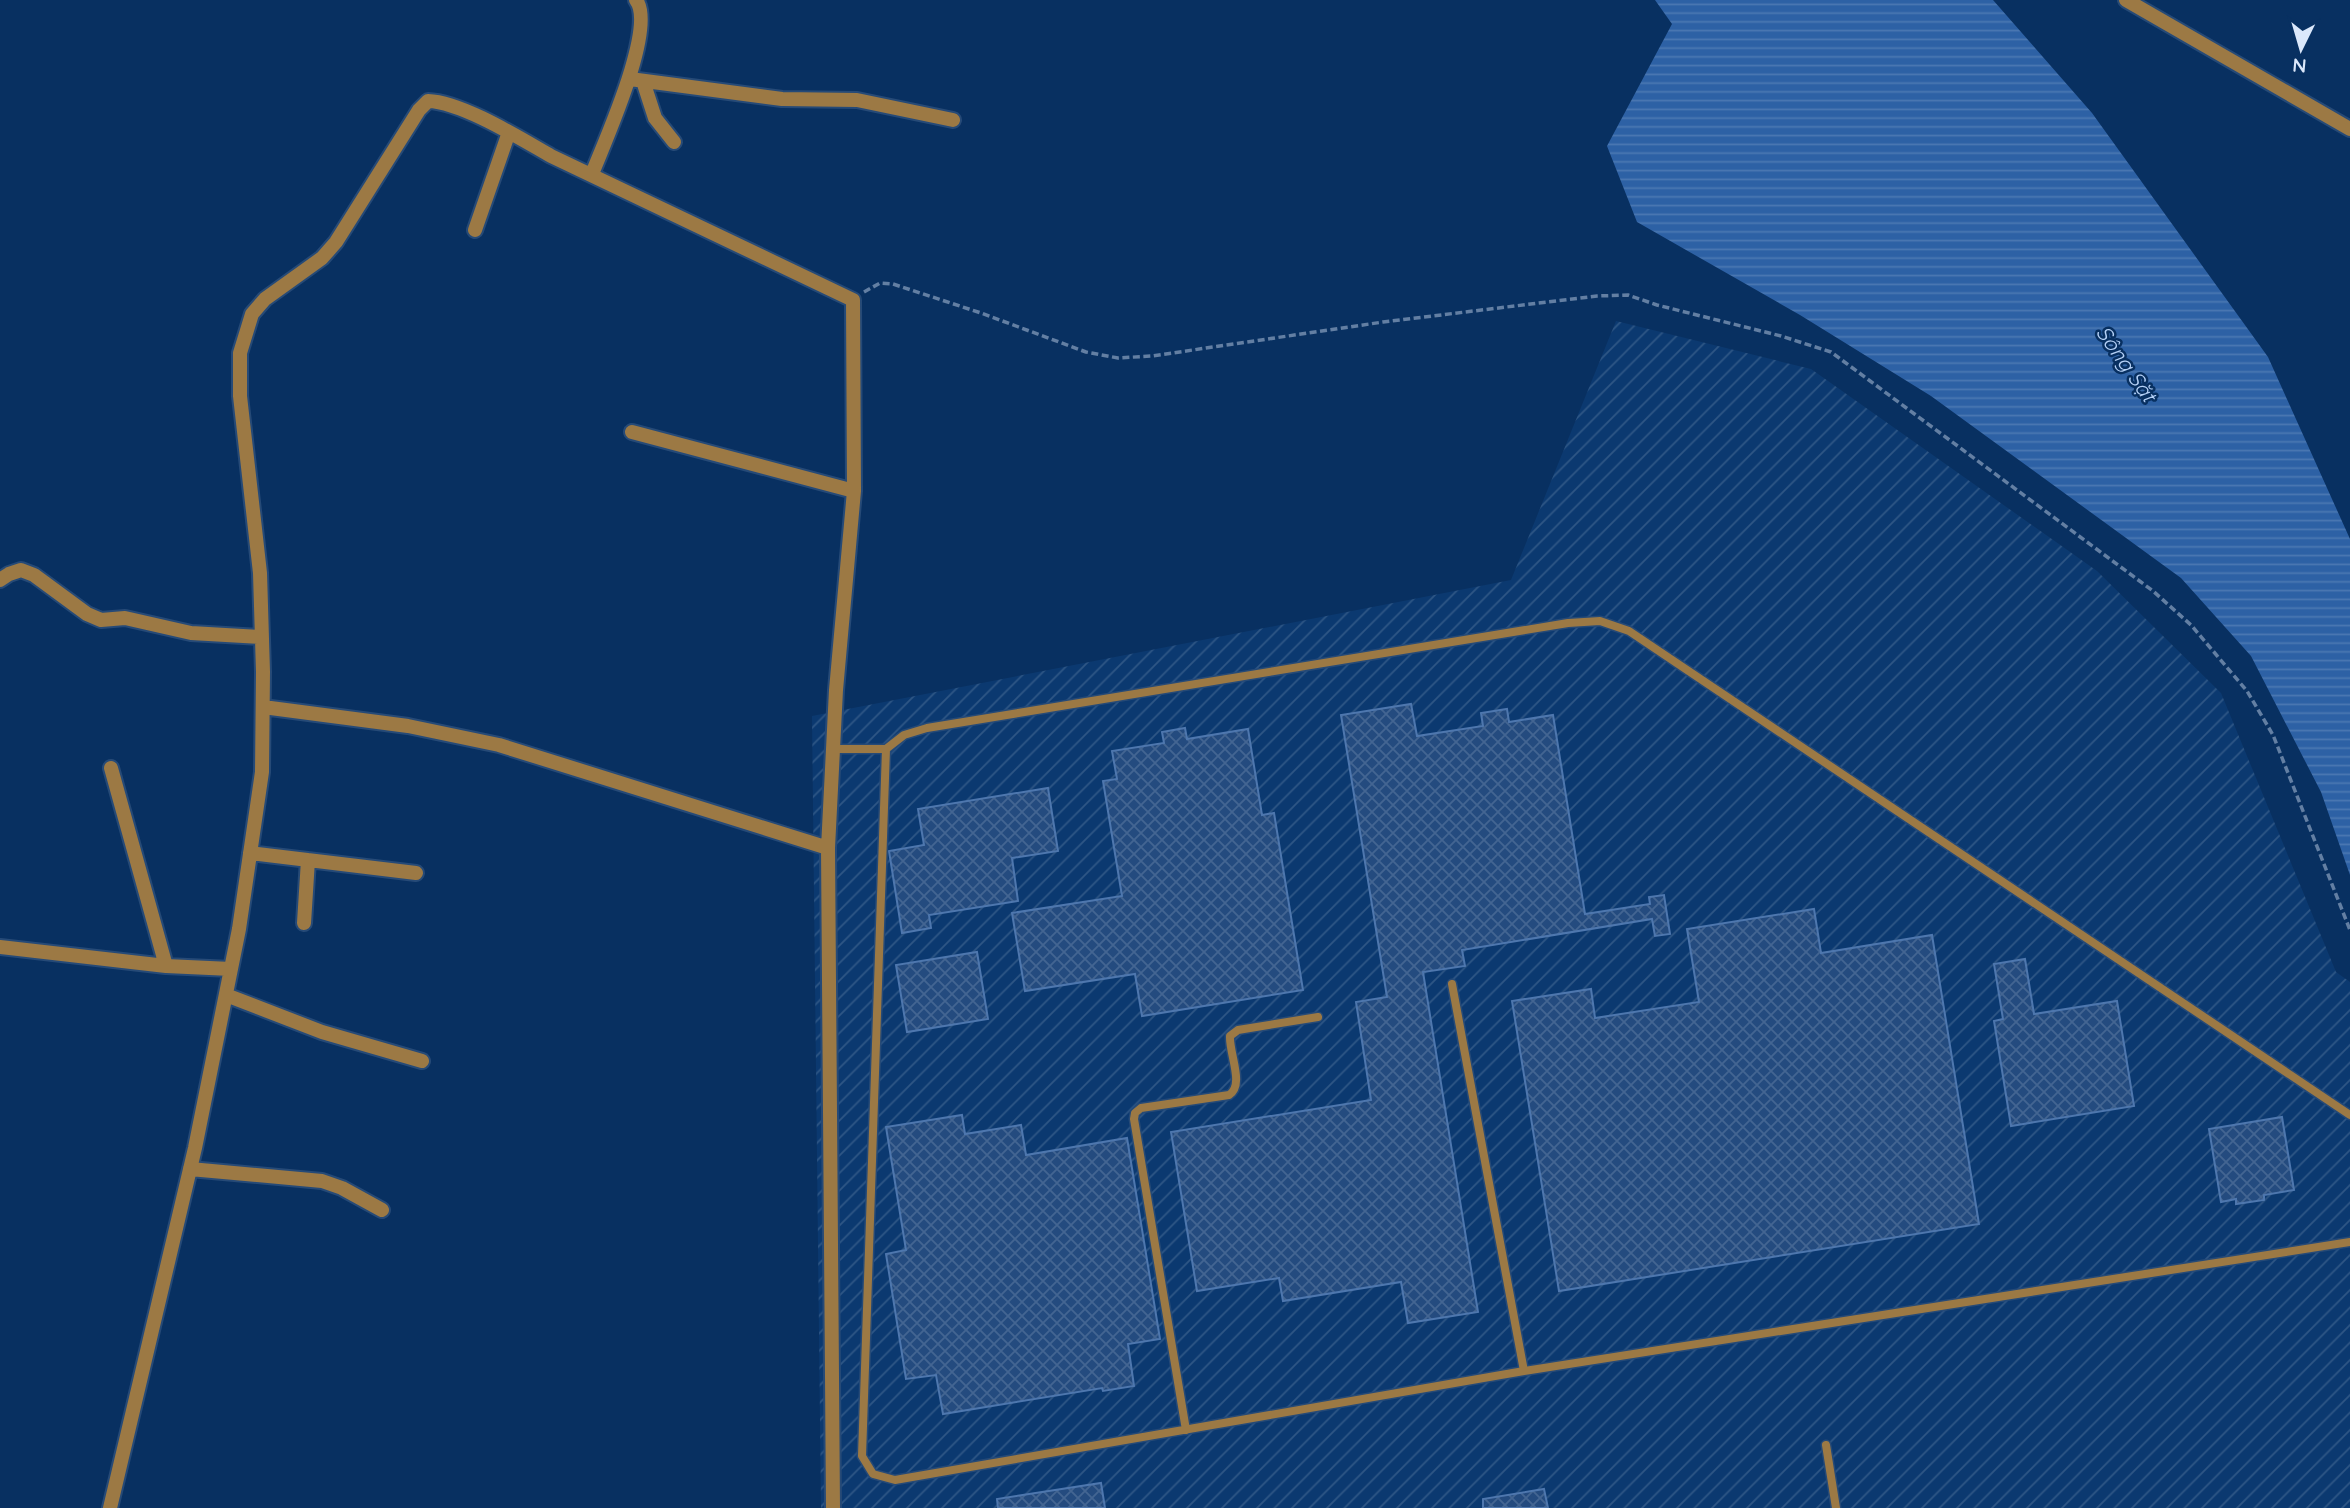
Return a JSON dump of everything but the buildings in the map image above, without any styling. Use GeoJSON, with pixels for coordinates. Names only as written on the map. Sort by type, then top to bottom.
{"type":"FeatureCollection","features":[{"type":"Feature","properties":{"kind":"street"},"geometry":{"type":"LineString","coordinates":[[592,174],[636,80],[641,14],[636,0]]}},
{"type":"Feature","properties":{"kind":"street"},"geometry":{"type":"LineString","coordinates":[[2126,0],[2350,129]]}},
{"type":"Feature","properties":{"kind":"street"},"geometry":{"type":"LineString","coordinates":[[636,80],[782,99],[857,100],[953,120]]}},
{"type":"Feature","properties":{"kind":"street"},"geometry":{"type":"LineString","coordinates":[[636,80],[655,118],[674,142]]}},
{"type":"Feature","properties":{"kind":"street"},"geometry":{"type":"LineString","coordinates":[[110,1508],[190,1169],[226,995],[262,772],[263,707],[258,550],[240,396],[240,353],[252,314],[265,299],[323,258],[336,242],[419,110],[428,101],[442,101],[853,300],[853,492],[835,690],[828,848],[833,1508]]}},
{"type":"Feature","properties":{"kind":"street"},"geometry":{"type":"LineString","coordinates":[[475,230],[509,132]]}},
{"type":"Feature","properties":{"kind":"street"},"geometry":{"type":"LineString","coordinates":[[632,432],[853,492]]}},
{"type":"Feature","properties":{"kind":"street"},"geometry":{"type":"LineString","coordinates":[[0,580],[21,570],[34,575],[87,614],[101,620],[125,618],[191,633],[261,637]]}},
{"type":"Feature","properties":{"kind":"street"},"geometry":{"type":"LineString","coordinates":[[263,707],[408,726],[499,745],[828,848]]}},
{"type":"Feature","properties":{"kind":"street"},"geometry":{"type":"LineString","coordinates":[[111,768],[166,966]]}},
{"type":"Feature","properties":{"kind":"street"},"geometry":{"type":"LineString","coordinates":[[250,853],[416,873]]}},
{"type":"Feature","properties":{"kind":"street"},"geometry":{"type":"LineString","coordinates":[[304,923],[309,860]]}},
{"type":"Feature","properties":{"kind":"street"},"geometry":{"type":"LineString","coordinates":[[0,947],[166,966],[231,969]]}},
{"type":"Feature","properties":{"kind":"street"},"geometry":{"type":"LineString","coordinates":[[226,995],[322,1032],[422,1061]]}},
{"type":"Feature","properties":{"kind":"street"},"geometry":{"type":"LineString","coordinates":[[190,1169],[322,1181],[342,1188],[382,1210]]}},
{"type":"Feature","properties":{"kind":"lane"},"geometry":{"type":"LineString","coordinates":[[834,749],[886,749],[904,735],[927,728],[1568,623],[1600,621],[1629,631],[2350,1115]]}},
{"type":"Feature","properties":{"kind":"lane"},"geometry":{"type":"LineString","coordinates":[[886,749],[862,1456],[873,1474],[895,1480],[1524,1371],[2350,1242]]}},
{"type":"Feature","properties":{"kind":"lane"},"geometry":{"type":"LineString","coordinates":[[1452,984],[1524,1371]]}},
{"type":"Feature","properties":{"kind":"lane"},"geometry":{"type":"LineString","coordinates":[[1186,1430],[1135,1113],[1141,1108],[1230,1095],[1236,1091],[1238,1084],[1230,1036],[1238,1030],[1318,1017]]}},
{"type":"Feature","properties":{"kind":"lane"},"geometry":{"type":"LineString","coordinates":[[1826,1446],[1836,1508]]}},
{"type":"Feature","properties":{"kind":"path"},"geometry":{"type":"LineString","coordinates":[[853,300],[880,283],[893,284],[1086,352],[1118,358],[1152,356],[1383,322],[1597,296],[1628,295],[1657,305],[1782,335],[1831,352],[2153,591],[2191,625],[2224,661],[2248,691],[2273,735],[2350,930]]}},
{"type":"Feature","properties":{"kind":"shaded area"},"geometry":{"type":"Polygon","coordinates":[[[1616,321],[1811,369],[2097,571],[2221,693],[2336,972],[2350,982],[2350,1508],[821,1508],[812,716],[1511,580],[1616,321]]]}},
{"type":"Feature","properties":{"kind":"water","name":"Sông Sặt"},"geometry":{"type":"Polygon","coordinates":[[[1655,0],[1993,0],[2092,113],[2268,357],[2350,539],[2350,875],[2321,792],[2251,656],[2181,578],[1931,396],[1800,315],[1637,222],[1607,146],[1672,24],[1655,0]]]}}]}
